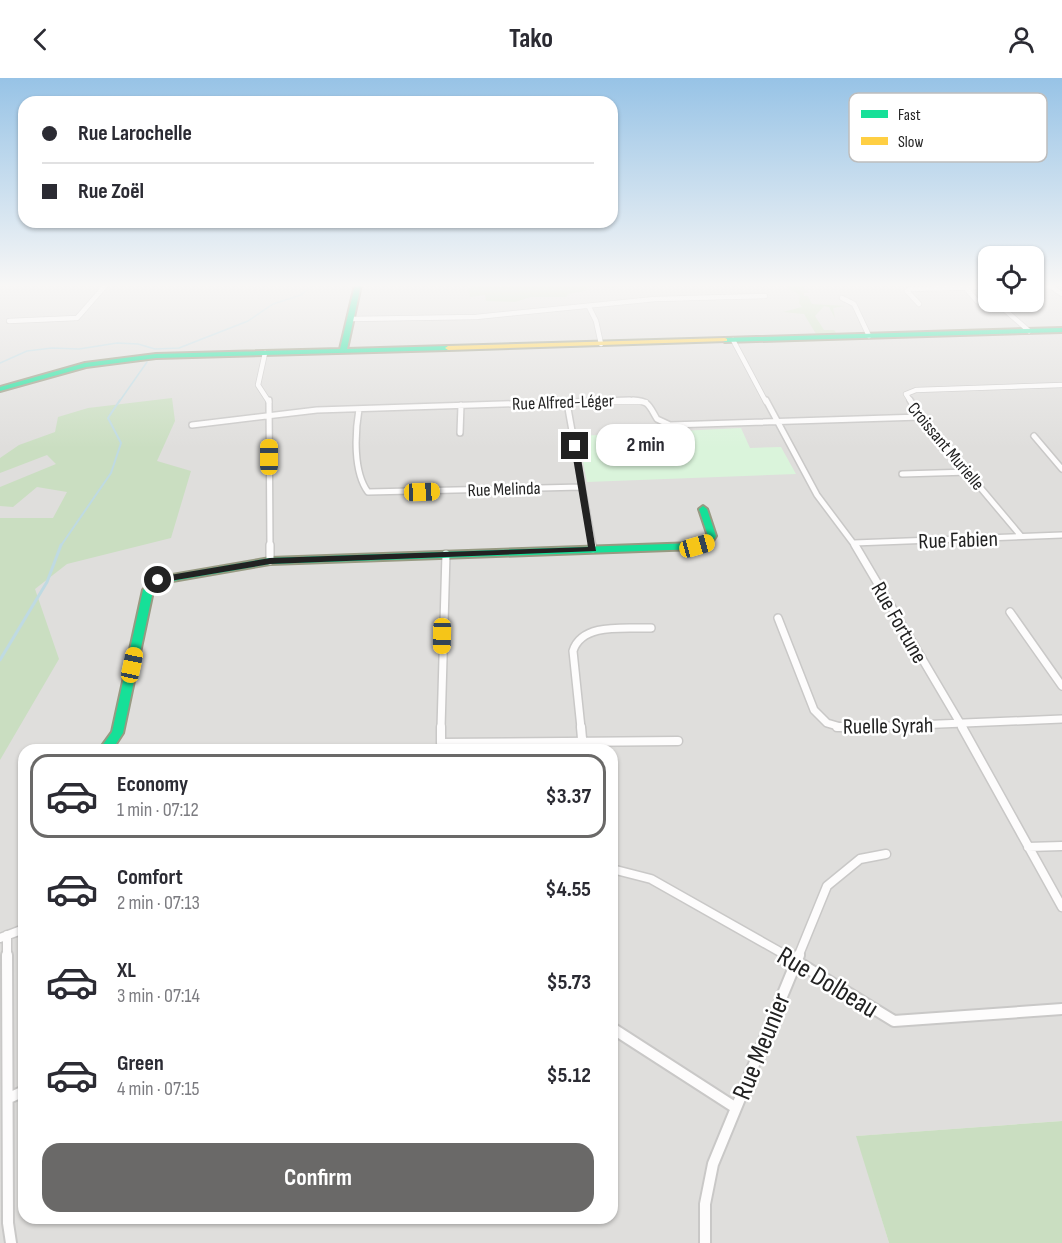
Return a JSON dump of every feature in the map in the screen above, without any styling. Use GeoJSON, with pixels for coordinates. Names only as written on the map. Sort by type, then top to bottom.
{"type":"FeatureCollection","features":[{"type":"Feature","properties":{"kind":"street"},"geometry":{"type":"LineString","coordinates":[[343,351],[346,339]]}},
{"type":"Feature","properties":{"kind":"street"},"geometry":{"type":"LineString","coordinates":[[600,339],[601,344]]}},
{"type":"Feature","properties":{"kind":"street"},"geometry":{"type":"LineString","coordinates":[[0,389],[44,374],[106,361],[181,355],[755,339]]}},
{"type":"Feature","properties":{"kind":"street","name":"Rue Fortune"},"geometry":{"type":"LineString","coordinates":[[733,340],[817,495],[854,543],[960,723],[1062,907]]}},
{"type":"Feature","properties":{"kind":"street"},"geometry":{"type":"LineString","coordinates":[[265,353],[258,385],[269,400],[270,561]]}},
{"type":"Feature","properties":{"kind":"street","name":"Croissant Murielle"},"geometry":{"type":"LineString","coordinates":[[1021,536],[906,398],[908,392],[1062,385]]}},
{"type":"Feature","properties":{"kind":"street","name":"Rue Alfred-Léger"},"geometry":{"type":"LineString","coordinates":[[192,424],[269,415],[359,409],[645,401],[651,405],[655,418],[660,424],[670,425],[921,417]]}},
{"type":"Feature","properties":{"kind":"street"},"geometry":{"type":"LineString","coordinates":[[567,403],[593,549]]}},
{"type":"Feature","properties":{"kind":"street"},"geometry":{"type":"LineString","coordinates":[[460,433],[461,405]]}},
{"type":"Feature","properties":{"kind":"street","name":"Rue Melinda"},"geometry":{"type":"LineString","coordinates":[[359,409],[354,431],[362,484],[369,492],[582,487]]}},
{"type":"Feature","properties":{"kind":"street"},"geometry":{"type":"LineString","coordinates":[[1034,436],[1062,469]]}},
{"type":"Feature","properties":{"kind":"street"},"geometry":{"type":"LineString","coordinates":[[902,474],[969,472]]}},
{"type":"Feature","properties":{"kind":"street"},"geometry":{"type":"LineString","coordinates":[[109,744],[117,733],[150,586],[166,578],[270,561],[697,546],[708,542],[712,536],[703,509]]}},
{"type":"Feature","properties":{"kind":"street","name":"Rue Fabien"},"geometry":{"type":"LineString","coordinates":[[854,543],[1062,535]]}},
{"type":"Feature","properties":{"kind":"street"},"geometry":{"type":"LineString","coordinates":[[446,554],[441,743],[488,744]]}},
{"type":"Feature","properties":{"kind":"street"},"geometry":{"type":"LineString","coordinates":[[1010,612],[1062,686]]}},
{"type":"Feature","properties":{"kind":"street","name":"Ruelle Syrah"},"geometry":{"type":"LineString","coordinates":[[778,618],[814,710],[825,723],[844,728],[1062,719]]}},
{"type":"Feature","properties":{"kind":"street"},"geometry":{"type":"LineString","coordinates":[[583,744],[573,651],[576,640],[591,631],[651,628]]}},
{"type":"Feature","properties":{"kind":"street"},"geometry":{"type":"LineString","coordinates":[[618,744],[678,741]]}},
{"type":"Feature","properties":{"kind":"street"},"geometry":{"type":"LineString","coordinates":[[1028,847],[1062,846]]}},
{"type":"Feature","properties":{"kind":"street","name":"Rue Meunier"},"geometry":{"type":"LineString","coordinates":[[705,1243],[705,1204],[713,1164],[827,886],[860,859],[886,854]]}},
{"type":"Feature","properties":{"kind":"street","name":"Rue Dolbeau"},"geometry":{"type":"LineString","coordinates":[[618,870],[651,879],[796,961],[894,1021],[1062,1009]]}},
{"type":"Feature","properties":{"kind":"street"},"geometry":{"type":"LineString","coordinates":[[4,936],[9,1098],[8,1222],[11,1243]]}},
{"type":"Feature","properties":{"kind":"street"},"geometry":{"type":"LineString","coordinates":[[618,1032],[736,1108]]}},
{"type":"Feature","properties":{"kind":"street"},"geometry":{"type":"LineString","coordinates":[[9,1098],[18,1093]]}},
{"type":"Feature","properties":{"kind":"shaded area"},"geometry":{"type":"Polygon","coordinates":[[[0,339],[1062,339],[1062,1121],[857,1136],[889,1243],[0,1243],[0,339]]]}},
{"type":"Feature","properties":{"kind":"green space"},"geometry":{"type":"Polygon","coordinates":[[[172,398],[175,421],[157,461],[191,471],[171,538],[67,564],[35,589],[59,659],[0,760],[0,518],[53,518],[67,492],[37,487],[13,507],[0,506],[0,487],[56,464],[47,455],[0,473],[0,458],[19,445],[55,432],[58,417],[88,408],[172,398]]]}},
{"type":"Feature","properties":{"kind":"green space"},"geometry":{"type":"Polygon","coordinates":[[[741,428],[750,448],[781,447],[796,474],[587,482],[578,436],[741,428]]]}},
{"type":"Feature","properties":{"kind":"green space"},"geometry":{"type":"Polygon","coordinates":[[[1062,1121],[1062,1243],[889,1243],[856,1136],[1062,1121]]]}},
{"type":"Feature","properties":{"kind":"waterway"},"geometry":{"type":"LineString","coordinates":[[0,363],[27,351],[52,348],[79,349],[117,343],[138,344],[155,349],[179,348],[201,339]]}},
{"type":"Feature","properties":{"kind":"waterway"},"geometry":{"type":"LineString","coordinates":[[119,402],[147,362]]}},
{"type":"Feature","properties":{"kind":"waterway"},"geometry":{"type":"LineString","coordinates":[[61,546],[111,473],[121,443],[108,418],[120,400]]}},
{"type":"Feature","properties":{"kind":"waterway"},"geometry":{"type":"LineString","coordinates":[[0,660],[47,582],[61,546]]}},
{"type":"Feature","properties":{"kind":"traffic: fast"},"geometry":{"type":"LineString","coordinates":[[343,351],[346,339]]}},
{"type":"Feature","properties":{"kind":"traffic: fast"},"geometry":{"type":"LineString","coordinates":[[725,340],[746,339]]}},
{"type":"Feature","properties":{"kind":"traffic: fast"},"geometry":{"type":"LineString","coordinates":[[0,389],[85,365],[156,356],[448,348]]}},
{"type":"Feature","properties":{"kind":"traffic: fast"},"geometry":{"type":"LineString","coordinates":[[109,744],[117,733],[148,590],[158,580],[270,561],[697,546],[708,542],[712,536],[703,509]]}},
{"type":"Feature","properties":{"kind":"traffic: slow"},"geometry":{"type":"LineString","coordinates":[[448,348],[725,340]]}},
{"type":"Feature","properties":{"kind":"route"},"geometry":{"type":"LineString","coordinates":[[158,580],[270,561],[593,549],[575,446]]}}]}
